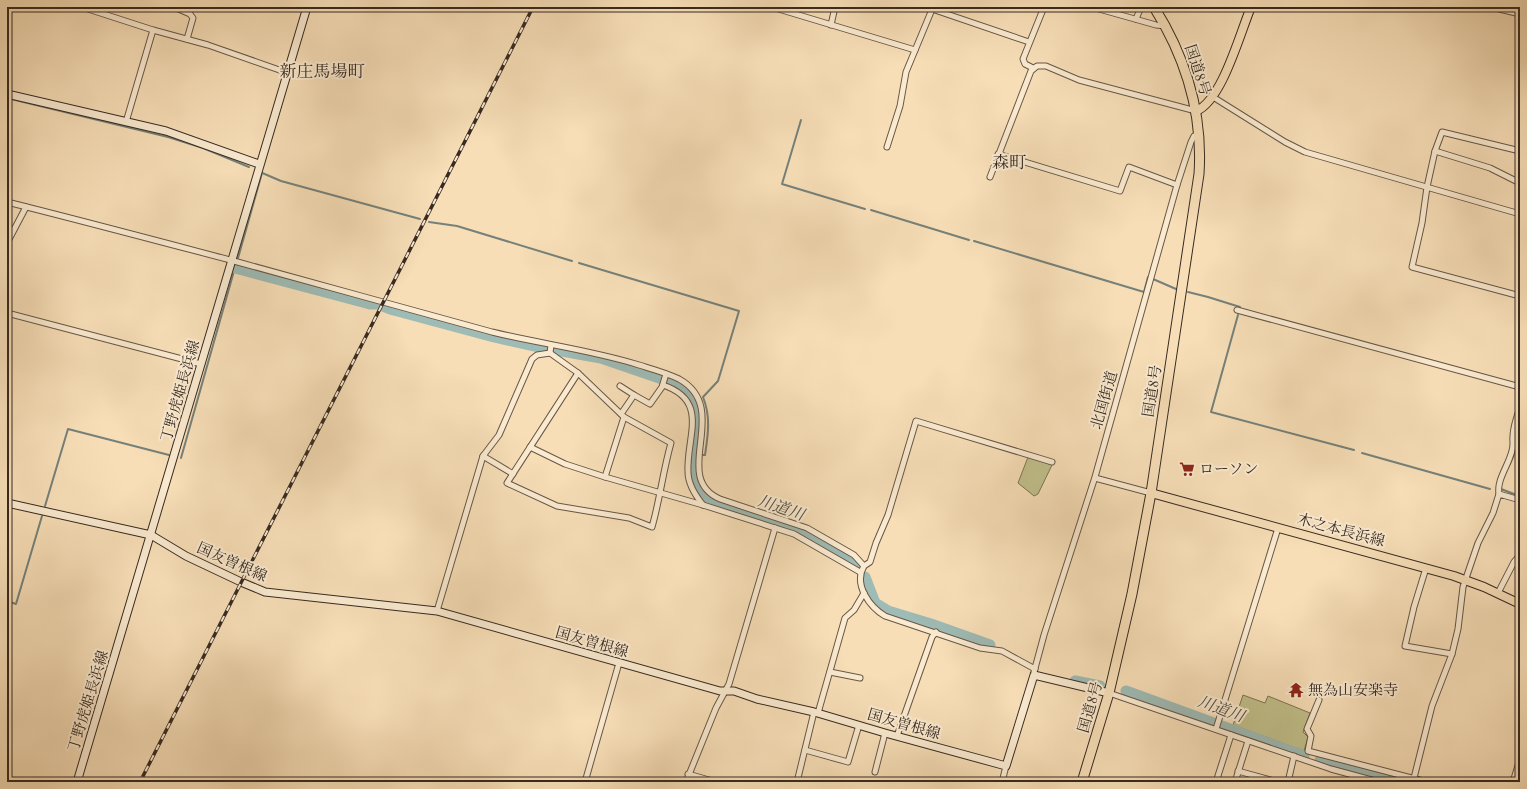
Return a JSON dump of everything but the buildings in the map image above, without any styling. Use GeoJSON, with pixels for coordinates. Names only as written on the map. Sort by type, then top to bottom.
{"type":"FeatureCollection","features":[{"type":"Feature","properties":{"kind":"highway","name":"国道8号"},"geometry":{"type":"LineString","coordinates":[[1082,782],[1109,693],[1132,594],[1151,493],[1198,189],[1200,161],[1196,111],[1185,69],[1166,26],[1154,7]]}},
{"type":"Feature","properties":{"kind":"main road","name":"丁野虎姫長浜線"},"geometry":{"type":"LineString","coordinates":[[77,782],[151,535],[259,164],[307,7]]}},
{"type":"Feature","properties":{"kind":"main road"},"geometry":{"type":"LineString","coordinates":[[1196,111],[1202,108],[1213,98],[1221,84],[1251,7]]}},
{"type":"Feature","properties":{"kind":"main road"},"geometry":{"type":"LineString","coordinates":[[7,94],[166,131],[259,164]]}},
{"type":"Feature","properties":{"kind":"main road","name":"木之本長浜線"},"geometry":{"type":"LineString","coordinates":[[1151,493],[1426,568],[1465,580],[1498,593],[1520,604]]}},
{"type":"Feature","properties":{"kind":"main road","name":"国友曽根線"},"geometry":{"type":"LineString","coordinates":[[7,503],[151,535],[186,556],[265,592],[437,611],[720,691],[726,691],[816,712],[885,733],[1006,766]]}},
{"type":"Feature","properties":{"kind":"main road"},"geometry":{"type":"LineString","coordinates":[[1006,766],[1034,672],[1109,693]]}},
{"type":"Feature","properties":{"kind":"street"},"geometry":{"type":"LineString","coordinates":[[82,7],[153,30],[187,39],[288,73]]}},
{"type":"Feature","properties":{"kind":"street"},"geometry":{"type":"LineString","coordinates":[[174,7],[190,14],[193,18],[187,39]]}},
{"type":"Feature","properties":{"kind":"street"},"geometry":{"type":"LineString","coordinates":[[772,7],[915,50]]}},
{"type":"Feature","properties":{"kind":"street"},"geometry":{"type":"LineString","coordinates":[[831,25],[835,7]]}},
{"type":"Feature","properties":{"kind":"street"},"geometry":{"type":"LineString","coordinates":[[1033,68],[1023,61],[1029,42],[1044,7]]}},
{"type":"Feature","properties":{"kind":"street"},"geometry":{"type":"LineString","coordinates":[[1092,7],[1156,25],[1166,26]]}},
{"type":"Feature","properties":{"kind":"street"},"geometry":{"type":"LineString","coordinates":[[1136,19],[1140,7]]}},
{"type":"Feature","properties":{"kind":"street"},"geometry":{"type":"LineString","coordinates":[[1492,7],[1520,14]]}},
{"type":"Feature","properties":{"kind":"street"},"geometry":{"type":"LineString","coordinates":[[887,147],[900,106],[906,72],[933,8],[1029,42]]}},
{"type":"Feature","properties":{"kind":"street"},"geometry":{"type":"LineString","coordinates":[[126,122],[153,30]]}},
{"type":"Feature","properties":{"kind":"street"},"geometry":{"type":"LineString","coordinates":[[990,177],[1018,100],[1033,68],[1042,65],[1078,80],[1196,111]]}},
{"type":"Feature","properties":{"kind":"street"},"geometry":{"type":"LineString","coordinates":[[1213,98],[1284,142],[1305,152],[1520,214]]}},
{"type":"Feature","properties":{"kind":"street"},"geometry":{"type":"LineString","coordinates":[[1520,151],[1442,132],[1435,151],[1426,187],[1422,223],[1412,267],[1520,296]]}},
{"type":"Feature","properties":{"kind":"street","name":"北国街道"},"geometry":{"type":"LineString","coordinates":[[1034,672],[1044,635],[1095,478],[1177,185],[1191,142],[1194,136],[1199,135]]}},
{"type":"Feature","properties":{"kind":"street"},"geometry":{"type":"LineString","coordinates":[[1435,151],[1490,168],[1520,183]]}},
{"type":"Feature","properties":{"kind":"street"},"geometry":{"type":"LineString","coordinates":[[998,154],[1120,191],[1129,167],[1177,185]]}},
{"type":"Feature","properties":{"kind":"street"},"geometry":{"type":"LineString","coordinates":[[7,202],[231,260],[495,332],[551,345],[605,355],[666,375],[684,383],[693,392],[699,403],[703,420],[698,471],[703,486],[710,493],[720,499],[807,528],[854,555],[864,566]]}},
{"type":"Feature","properties":{"kind":"street"},"geometry":{"type":"LineString","coordinates":[[7,243],[26,207]]}},
{"type":"Feature","properties":{"kind":"street"},"geometry":{"type":"LineString","coordinates":[[1237,310],[1520,388]]}},
{"type":"Feature","properties":{"kind":"street"},"geometry":{"type":"LineString","coordinates":[[7,313],[201,364]]}},
{"type":"Feature","properties":{"kind":"street"},"geometry":{"type":"LineString","coordinates":[[550,353],[551,345]]}},
{"type":"Feature","properties":{"kind":"street"},"geometry":{"type":"LineString","coordinates":[[437,611],[483,456],[499,435],[532,359],[537,355],[550,353],[578,373],[623,416],[671,443],[662,476],[661,493],[652,528],[629,518],[557,506],[507,484],[578,373]]}},
{"type":"Feature","properties":{"kind":"street"},"geometry":{"type":"LineString","coordinates":[[620,386],[650,404],[663,384],[666,375]]}},
{"type":"Feature","properties":{"kind":"street"},"geometry":{"type":"LineString","coordinates":[[663,384],[680,393],[691,409],[694,423],[688,472],[693,490],[703,504]]}},
{"type":"Feature","properties":{"kind":"street"},"geometry":{"type":"LineString","coordinates":[[605,477],[623,416],[634,395]]}},
{"type":"Feature","properties":{"kind":"street"},"geometry":{"type":"LineString","coordinates":[[1412,779],[1432,706],[1452,654],[1465,580],[1478,543],[1493,512],[1499,494],[1498,487],[1513,443],[1511,439],[1520,407]]}},
{"type":"Feature","properties":{"kind":"street"},"geometry":{"type":"LineString","coordinates":[[1034,672],[1002,651],[980,648],[885,616],[872,606],[864,593],[860,572],[864,566],[870,562],[888,515],[916,421],[1052,462]]}},
{"type":"Feature","properties":{"kind":"street"},"geometry":{"type":"LineString","coordinates":[[530,447],[565,464],[605,477],[703,504],[804,538],[860,572]]}},
{"type":"Feature","properties":{"kind":"street"},"geometry":{"type":"LineString","coordinates":[[483,456],[513,474]]}},
{"type":"Feature","properties":{"kind":"street"},"geometry":{"type":"LineString","coordinates":[[1095,478],[1151,493]]}},
{"type":"Feature","properties":{"kind":"street"},"geometry":{"type":"LineString","coordinates":[[1499,494],[1520,500]]}},
{"type":"Feature","properties":{"kind":"street"},"geometry":{"type":"LineString","coordinates":[[686,782],[716,708],[726,691],[756,600],[775,528]]}},
{"type":"Feature","properties":{"kind":"street"},"geometry":{"type":"LineString","coordinates":[[1217,726],[1278,528]]}},
{"type":"Feature","properties":{"kind":"street"},"geometry":{"type":"LineString","coordinates":[[1498,593],[1514,562],[1520,555]]}},
{"type":"Feature","properties":{"kind":"street"},"geometry":{"type":"LineString","coordinates":[[1426,568],[1414,607],[1405,646],[1452,654]]}},
{"type":"Feature","properties":{"kind":"street"},"geometry":{"type":"LineString","coordinates":[[797,782],[816,712],[830,672],[845,618],[854,610],[864,593]]}},
{"type":"Feature","properties":{"kind":"street"},"geometry":{"type":"LineString","coordinates":[[897,736],[932,637],[936,632]]}},
{"type":"Feature","properties":{"kind":"street"},"geometry":{"type":"LineString","coordinates":[[585,782],[619,663]]}},
{"type":"Feature","properties":{"kind":"street"},"geometry":{"type":"LineString","coordinates":[[830,672],[860,678]]}},
{"type":"Feature","properties":{"kind":"street"},"geometry":{"type":"LineString","coordinates":[[1109,693],[1217,726],[1231,735],[1313,763],[1379,782]]}},
{"type":"Feature","properties":{"kind":"street"},"geometry":{"type":"LineString","coordinates":[[1319,700],[1307,729],[1311,736],[1308,752],[1427,782]]}},
{"type":"Feature","properties":{"kind":"street"},"geometry":{"type":"LineString","coordinates":[[805,750],[848,762],[859,725]]}},
{"type":"Feature","properties":{"kind":"street"},"geometry":{"type":"LineString","coordinates":[[875,772],[885,733]]}},
{"type":"Feature","properties":{"kind":"street"},"geometry":{"type":"LineString","coordinates":[[1216,782],[1231,735]]}},
{"type":"Feature","properties":{"kind":"street"},"geometry":{"type":"LineString","coordinates":[[1235,782],[1248,741]]}},
{"type":"Feature","properties":{"kind":"street"},"geometry":{"type":"LineString","coordinates":[[1313,763],[1316,753]]}},
{"type":"Feature","properties":{"kind":"street"},"geometry":{"type":"LineString","coordinates":[[1288,782],[1294,756]]}},
{"type":"Feature","properties":{"kind":"street"},"geometry":{"type":"LineString","coordinates":[[1513,782],[1520,759]]}},
{"type":"Feature","properties":{"kind":"street"},"geometry":{"type":"LineString","coordinates":[[1002,782],[1006,766]]}},
{"type":"Feature","properties":{"kind":"street"},"geometry":{"type":"LineString","coordinates":[[1238,771],[1274,782]]}},
{"type":"Feature","properties":{"kind":"street"},"geometry":{"type":"LineString","coordinates":[[688,774],[716,782]]}},
{"type":"Feature","properties":{"kind":"shaded area"},"geometry":{"type":"Polygon","coordinates":[[[1028,457],[1052,465],[1038,494],[1034,496],[1018,483],[1028,457]]]}},
{"type":"Feature","properties":{"kind":"shaded area"},"geometry":{"type":"Polygon","coordinates":[[[1243,695],[1265,703],[1268,696],[1310,713],[1303,732],[1308,737],[1304,751],[1233,725],[1243,695]]]}},
{"type":"Feature","properties":{"kind":"waterway"},"geometry":{"type":"LineString","coordinates":[[7,98],[168,137],[203,148],[249,167]]}},
{"type":"Feature","properties":{"kind":"waterway"},"geometry":{"type":"LineString","coordinates":[[801,120],[782,184],[865,209]]}},
{"type":"Feature","properties":{"kind":"waterway"},"geometry":{"type":"LineString","coordinates":[[260,172],[281,181],[420,219]]}},
{"type":"Feature","properties":{"kind":"waterway"},"geometry":{"type":"LineString","coordinates":[[238,258],[262,173]]}},
{"type":"Feature","properties":{"kind":"waterway"},"geometry":{"type":"LineString","coordinates":[[871,210],[969,240]]}},
{"type":"Feature","properties":{"kind":"waterway"},"geometry":{"type":"LineString","coordinates":[[429,222],[457,226],[572,261]]}},
{"type":"Feature","properties":{"kind":"waterway"},"geometry":{"type":"LineString","coordinates":[[974,241],[1144,292],[1148,277]]}},
{"type":"Feature","properties":{"kind":"waterway"},"geometry":{"type":"LineString","coordinates":[[579,263],[739,311],[718,381],[703,397],[706,404],[708,419],[705,455],[703,455]]}},
{"type":"Feature","properties":{"kind":"waterway"},"geometry":{"type":"LineString","coordinates":[[181,458],[236,264]]}},
{"type":"Feature","properties":{"kind":"waterway"},"geometry":{"type":"LineString","coordinates":[[235,268],[370,304],[378,304],[390,309],[494,337],[543,348]]}},
{"type":"Feature","properties":{"kind":"waterway"},"geometry":{"type":"LineString","coordinates":[[1153,279],[1176,289]]}},
{"type":"Feature","properties":{"kind":"waterway"},"geometry":{"type":"LineString","coordinates":[[1188,292],[1240,307]]}},
{"type":"Feature","properties":{"kind":"waterway"},"geometry":{"type":"LineString","coordinates":[[1238,315],[1211,412],[1354,450]]}},
{"type":"Feature","properties":{"kind":"waterway"},"geometry":{"type":"LineString","coordinates":[[556,350],[601,358],[674,383],[689,397],[696,413],[697,429],[693,460],[694,475],[699,489],[713,501],[805,533],[857,564]]}},
{"type":"Feature","properties":{"kind":"waterway"},"geometry":{"type":"LineString","coordinates":[[45,506],[68,429],[169,455]]}},
{"type":"Feature","properties":{"kind":"waterway"},"geometry":{"type":"LineString","coordinates":[[1362,453],[1490,489]]}},
{"type":"Feature","properties":{"kind":"waterway"},"geometry":{"type":"LineString","coordinates":[[1501,489],[1514,494]]}},
{"type":"Feature","properties":{"kind":"waterway"},"geometry":{"type":"LineString","coordinates":[[7,601],[16,604],[42,516]]}},
{"type":"Feature","properties":{"kind":"waterway","name":"川道川"},"geometry":{"type":"LineString","coordinates":[[865,577],[875,603],[888,611],[931,624],[990,645]]}},
{"type":"Feature","properties":{"kind":"waterway","name":"川道川"},"geometry":{"type":"LineString","coordinates":[[1075,681],[1100,686]]}},
{"type":"Feature","properties":{"kind":"waterway","name":"川道川"},"geometry":{"type":"LineString","coordinates":[[1126,691],[1304,756]]}},
{"type":"Feature","properties":{"kind":"waterway","name":"川道川"},"geometry":{"type":"LineString","coordinates":[[1320,760],[1408,782]]}},
{"type":"Feature","properties":{"kind":"railway"},"geometry":{"type":"LineString","coordinates":[[140,782],[533,7]]}},
{"type":"Feature","properties":{"kind":"place","name":"ローソン"},"geometry":{"type":"Point","coordinates":[1187,469]}},
{"type":"Feature","properties":{"kind":"place","name":"無為山安楽寺"},"geometry":{"type":"Point","coordinates":[1296,690]}},
{"type":"Feature","properties":{"kind":"district","name":"新庄馬場町"},"geometry":{"type":"Point","coordinates":[322,71]}},
{"type":"Feature","properties":{"kind":"district","name":"森町"},"geometry":{"type":"Point","coordinates":[1009,162]}}]}
